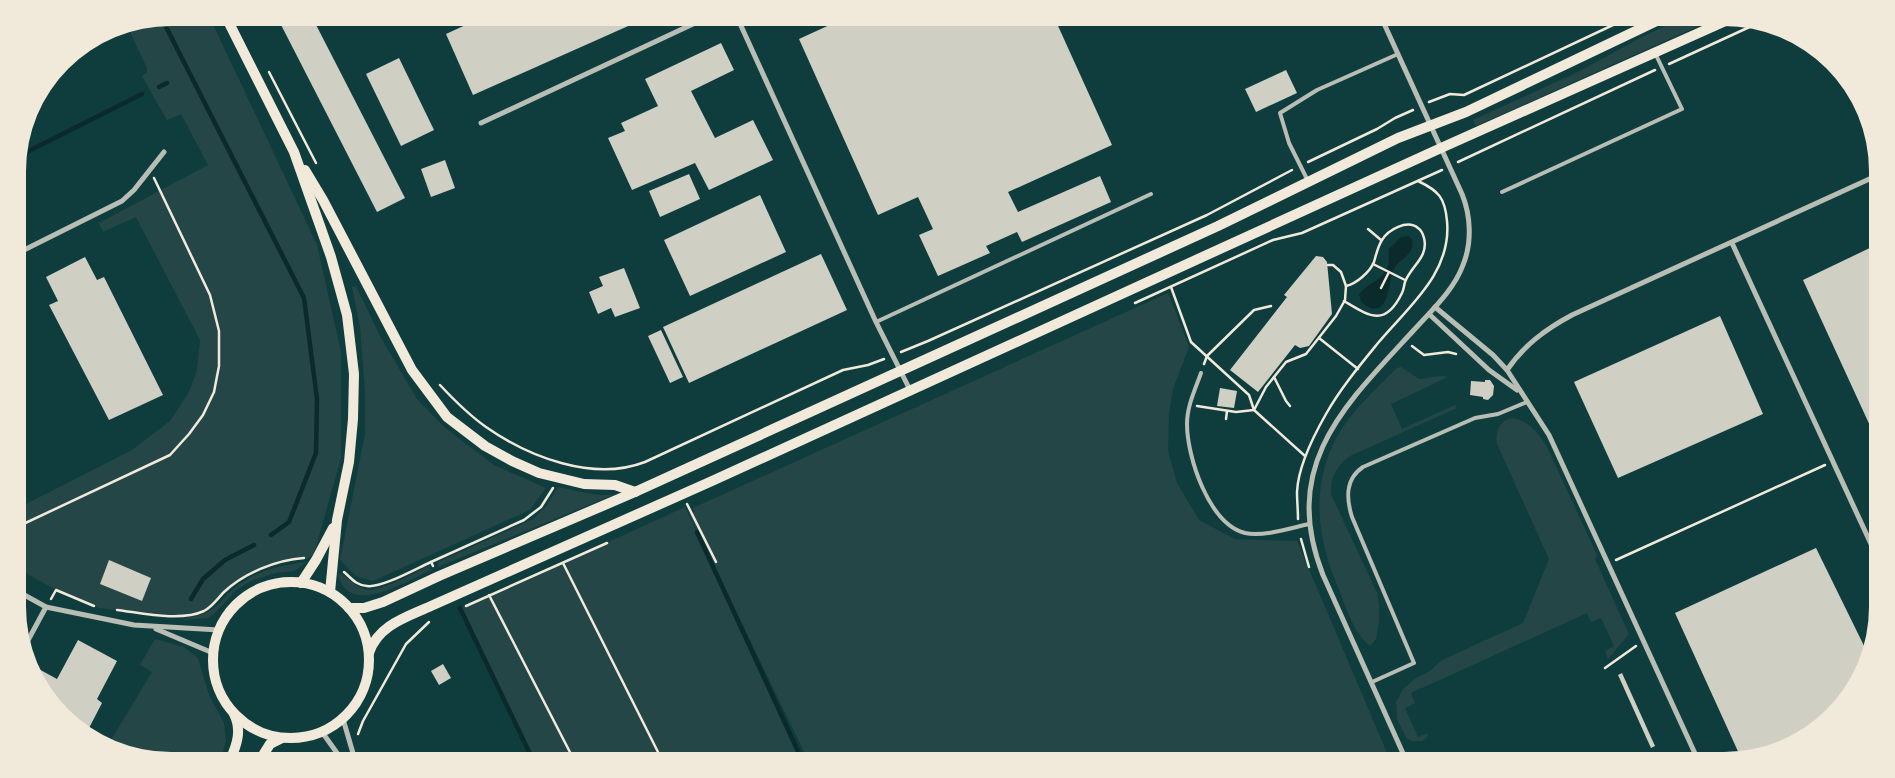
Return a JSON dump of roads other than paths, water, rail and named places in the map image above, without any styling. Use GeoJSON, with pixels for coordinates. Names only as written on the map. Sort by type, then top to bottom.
{"type":"FeatureCollection","features":[{"type":"Feature","properties":{"kind":"main road"},"geometry":{"type":"LineString","coordinates":[[349,608],[364,608],[383,602],[445,573],[635,492],[1218,226],[1398,138],[1466,112],[1648,26]]}},
{"type":"Feature","properties":{"kind":"main road"},"geometry":{"type":"LineString","coordinates":[[369,654],[377,637],[389,626],[483,582],[704,484],[1441,148],[1714,26]]}},
{"type":"Feature","properties":{"kind":"main road"},"geometry":{"type":"LineString","coordinates":[[231,27],[294,152],[323,200],[407,363],[430,397],[452,421],[475,440],[512,461],[557,479],[584,484],[615,485],[635,492]]}},
{"type":"Feature","properties":{"kind":"main road"},"geometry":{"type":"LineString","coordinates":[[294,152],[331,257],[347,315],[354,374],[353,420],[349,462],[337,520],[330,592]]}},
{"type":"Feature","properties":{"kind":"main road"},"geometry":{"type":"LineString","coordinates":[[301,583],[316,560],[337,520]]}},
{"type":"Feature","properties":{"kind":"main road"},"geometry":{"type":"LineString","coordinates":[[276,583],[301,583],[316,586],[330,592],[349,608],[364,632],[369,654],[368,676],[363,692],[343,719],[333,727],[322,732],[298,738],[282,738],[251,728],[234,713],[221,695],[216,681],[213,653],[219,630],[233,608],[248,594],[276,583]]}},
{"type":"Feature","properties":{"kind":"main road"},"geometry":{"type":"LineString","coordinates":[[233,752],[239,734],[234,713]]}},
{"type":"Feature","properties":{"kind":"main road"},"geometry":{"type":"LineString","coordinates":[[265,752],[270,744],[282,738]]}},
{"type":"Feature","properties":{"kind":"street"},"geometry":{"type":"LineString","coordinates":[[1385,26],[1465,201],[1469,234],[1463,266],[1453,284],[1435,307],[1344,408],[1320,452],[1310,484],[1308,498],[1309,524],[1320,568],[1402,751]]}},
{"type":"Feature","properties":{"kind":"street"},"geometry":{"type":"LineString","coordinates":[[481,123],[689,27]]}},
{"type":"Feature","properties":{"kind":"street"},"geometry":{"type":"LineString","coordinates":[[742,27],[876,322],[910,390]]}},
{"type":"Feature","properties":{"kind":"street"},"geometry":{"type":"LineString","coordinates":[[27,249],[122,201],[134,190],[164,152]]}},
{"type":"Feature","properties":{"kind":"street"},"geometry":{"type":"LineString","coordinates":[[1507,370],[1529,344],[1556,324],[1869,179]]}},
{"type":"Feature","properties":{"kind":"street"},"geometry":{"type":"LineString","coordinates":[[1732,243],[1869,540]]}},
{"type":"Feature","properties":{"kind":"street"},"geometry":{"type":"LineString","coordinates":[[1435,307],[1493,355],[1507,370],[1556,449],[1694,751]]}},
{"type":"Feature","properties":{"kind":"street"},"geometry":{"type":"LineString","coordinates":[[1428,314],[1489,370],[1520,392]]}},
{"type":"Feature","properties":{"kind":"street"},"geometry":{"type":"LineString","coordinates":[[26,596],[46,607],[134,625],[219,630]]}},
{"type":"Feature","properties":{"kind":"street"},"geometry":{"type":"LineString","coordinates":[[30,637],[46,607]]}},
{"type":"Feature","properties":{"kind":"street"},"geometry":{"type":"LineString","coordinates":[[153,627],[213,653]]}},
{"type":"Feature","properties":{"kind":"street"},"geometry":{"type":"LineString","coordinates":[[343,719],[352,752]]}},
{"type":"Feature","properties":{"kind":"street"},"geometry":{"type":"LineString","coordinates":[[322,732],[336,752]]}},
{"type":"Feature","properties":{"kind":"lane"},"geometry":{"type":"LineString","coordinates":[[1502,192],[1682,109],[1655,52]]}},
{"type":"Feature","properties":{"kind":"lane"},"geometry":{"type":"LineString","coordinates":[[1308,181],[1289,143],[1280,113],[1340,78],[1398,54]]}},
{"type":"Feature","properties":{"kind":"lane"},"geometry":{"type":"LineString","coordinates":[[876,322],[1151,194]]}},
{"type":"Feature","properties":{"kind":"lane"},"geometry":{"type":"LineString","coordinates":[[1201,373],[1189,404],[1187,424],[1190,453],[1206,495],[1225,520],[1233,528],[1244,533],[1255,534],[1309,524]]}},
{"type":"Feature","properties":{"kind":"lane"},"geometry":{"type":"LineString","coordinates":[[1372,682],[1414,663],[1352,517],[1347,493],[1351,479],[1363,467],[1431,436],[1475,418],[1498,414],[1527,402]]}},
{"type":"Feature","properties":{"kind":"waterway"},"geometry":{"type":"LineString","coordinates":[[166,27],[304,298],[317,399],[316,453],[289,522],[271,535]]}},
{"type":"Feature","properties":{"kind":"waterway"},"geometry":{"type":"LineString","coordinates":[[159,87],[167,83]]}},
{"type":"Feature","properties":{"kind":"waterway"},"geometry":{"type":"LineString","coordinates":[[27,152],[142,94]]}},
{"type":"Feature","properties":{"kind":"waterway"},"geometry":{"type":"LineString","coordinates":[[697,532],[798,752]]}},
{"type":"Feature","properties":{"kind":"waterway"},"geometry":{"type":"LineString","coordinates":[[191,599],[203,579],[225,560],[254,545]]}},
{"type":"Feature","properties":{"kind":"waterway"},"geometry":{"type":"LineString","coordinates":[[460,608],[529,752]]}}]}
